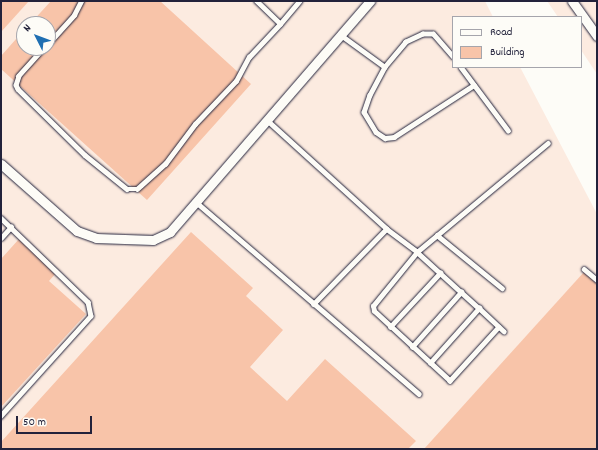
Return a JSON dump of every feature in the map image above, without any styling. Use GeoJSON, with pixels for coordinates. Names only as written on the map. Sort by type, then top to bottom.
{"type":"FeatureCollection","features":[{"type":"Feature","properties":{"kind":"street"},"geometry":{"type":"LineString","coordinates":[[1,164],[77,231],[96,238],[154,240],[170,232],[370,1]]}},
{"type":"Feature","properties":{"kind":"street"},"geometry":{"type":"LineString","coordinates":[[572,1],[597,36]]}},
{"type":"Feature","properties":{"kind":"lane"},"geometry":{"type":"LineString","coordinates":[[56,35],[74,15],[81,1]]}},
{"type":"Feature","properties":{"kind":"lane"},"geometry":{"type":"LineString","coordinates":[[256,1],[280,24]]}},
{"type":"Feature","properties":{"kind":"lane"},"geometry":{"type":"LineString","coordinates":[[37,56],[19,76],[16,85],[18,89],[85,155],[120,184],[131,190],[143,185],[165,164],[195,124],[236,81],[249,57],[299,1]]}},
{"type":"Feature","properties":{"kind":"lane"},"geometry":{"type":"LineString","coordinates":[[341,34],[385,67]]}},
{"type":"Feature","properties":{"kind":"lane"},"geometry":{"type":"LineString","coordinates":[[452,56],[433,34],[423,34],[406,42],[385,67],[370,95],[364,112],[376,132],[385,138],[394,136],[474,85]]}},
{"type":"Feature","properties":{"kind":"lane"},"geometry":{"type":"LineString","coordinates":[[462,68],[508,130]]}},
{"type":"Feature","properties":{"kind":"lane"},"geometry":{"type":"LineString","coordinates":[[267,120],[293,146],[387,229],[417,252],[504,330]]}},
{"type":"Feature","properties":{"kind":"lane"},"geometry":{"type":"LineString","coordinates":[[499,326],[452,380],[447,379],[430,364],[374,311],[374,302],[417,252],[548,143]]}},
{"type":"Feature","properties":{"kind":"lane"},"geometry":{"type":"LineString","coordinates":[[196,202],[419,394]]}},
{"type":"Feature","properties":{"kind":"lane"},"geometry":{"type":"LineString","coordinates":[[1,218],[88,302],[91,316],[1,416]]}},
{"type":"Feature","properties":{"kind":"lane"},"geometry":{"type":"LineString","coordinates":[[1,238],[11,227]]}},
{"type":"Feature","properties":{"kind":"lane"},"geometry":{"type":"LineString","coordinates":[[314,304],[387,229]]}},
{"type":"Feature","properties":{"kind":"lane"},"geometry":{"type":"LineString","coordinates":[[437,236],[502,288]]}},
{"type":"Feature","properties":{"kind":"lane"},"geometry":{"type":"LineString","coordinates":[[584,270],[597,280]]}},
{"type":"Feature","properties":{"kind":"lane"},"geometry":{"type":"LineString","coordinates":[[390,327],[440,273]]}},
{"type":"Feature","properties":{"kind":"lane"},"geometry":{"type":"LineString","coordinates":[[412,347],[461,292]]}},
{"type":"Feature","properties":{"kind":"lane"},"geometry":{"type":"LineString","coordinates":[[430,364],[479,308]]}},
{"type":"Feature","properties":{"kind":"shaded area"},"geometry":{"type":"Polygon","coordinates":[[[1,1],[485,1],[492,16],[452,16],[452,68],[521,68],[597,214],[597,449],[1,449],[1,1]]]}},
{"type":"Feature","properties":{"kind":"shaded area"},"geometry":{"type":"Polygon","coordinates":[[[547,1],[597,1],[597,74],[582,52],[582,16],[557,16],[547,1]]]}},
{"type":"Feature","properties":{"kind":"building"},"geometry":{"type":"Polygon","coordinates":[[[1,1],[29,1],[1,32],[1,1]]]}},
{"type":"Feature","properties":{"kind":"building"},"geometry":{"type":"Polygon","coordinates":[[[51,1],[160,1],[251,84],[147,200],[1,69],[1,56],[16,39],[16,56],[56,56],[56,16],[37,16],[51,1]]]}},
{"type":"Feature","properties":{"kind":"building"},"geometry":{"type":"Polygon","coordinates":[[[191,232],[253,288],[246,296],[283,330],[250,367],[287,401],[325,359],[416,441],[408,449],[1,449],[1,442],[191,232]]]}},
{"type":"Feature","properties":{"kind":"building"},"geometry":{"type":"Polygon","coordinates":[[[19,239],[56,273],[49,281],[86,314],[1,407],[1,259],[19,239]]]}},
{"type":"Feature","properties":{"kind":"building"},"geometry":{"type":"Polygon","coordinates":[[[584,272],[597,284],[597,449],[424,449],[584,272]]]}}]}
